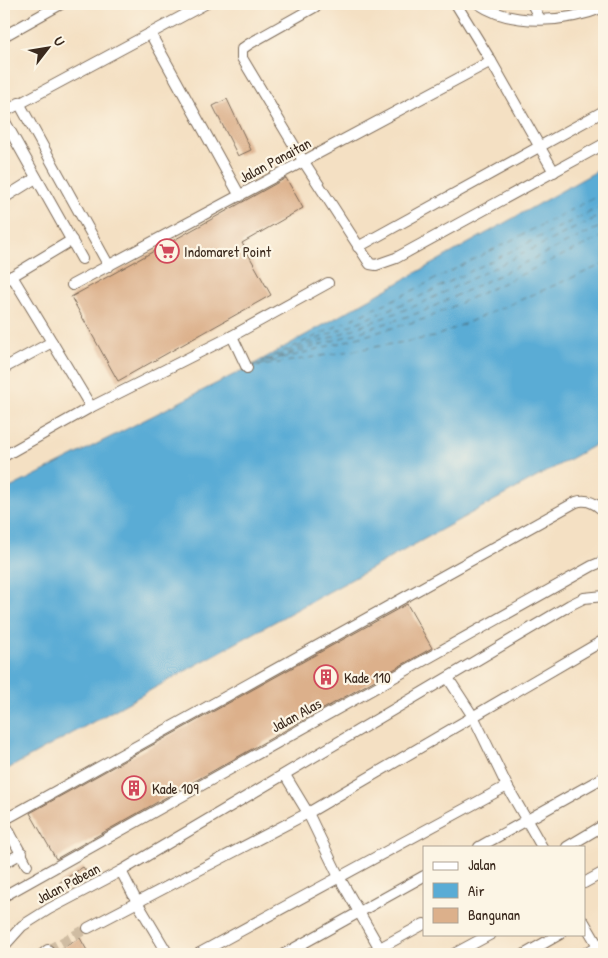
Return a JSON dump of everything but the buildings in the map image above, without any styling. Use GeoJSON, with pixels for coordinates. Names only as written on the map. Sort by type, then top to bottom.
{"type":"FeatureCollection","features":[{"type":"Feature","properties":{"kind":"lane"},"geometry":{"type":"LineString","coordinates":[[4,36],[61,4]]}},
{"type":"Feature","properties":{"kind":"lane"},"geometry":{"type":"LineString","coordinates":[[4,112],[205,4]]}},
{"type":"Feature","properties":{"kind":"lane"},"geometry":{"type":"LineString","coordinates":[[320,4],[242,49],[242,58],[304,162],[370,264],[384,263],[604,144]]}},
{"type":"Feature","properties":{"kind":"lane"},"geometry":{"type":"LineString","coordinates":[[456,4],[491,61],[554,172]]}},
{"type":"Feature","properties":{"kind":"lane"},"geometry":{"type":"LineString","coordinates":[[479,4],[491,12],[521,18],[540,19],[565,18],[588,14],[604,7]]}},
{"type":"Feature","properties":{"kind":"lane"},"geometry":{"type":"LineString","coordinates":[[532,4],[540,19]]}},
{"type":"Feature","properties":{"kind":"lane"},"geometry":{"type":"LineString","coordinates":[[150,33],[240,196]]}},
{"type":"Feature","properties":{"kind":"lane","name":"Jalan Panaitan"},"geometry":{"type":"LineString","coordinates":[[72,286],[491,61]]}},
{"type":"Feature","properties":{"kind":"lane"},"geometry":{"type":"LineString","coordinates":[[19,103],[109,266]]}},
{"type":"Feature","properties":{"kind":"lane"},"geometry":{"type":"LineString","coordinates":[[358,247],[604,111]]}},
{"type":"Feature","properties":{"kind":"lane"},"geometry":{"type":"LineString","coordinates":[[4,120],[82,259]]}},
{"type":"Feature","properties":{"kind":"lane"},"geometry":{"type":"LineString","coordinates":[[4,198],[36,178]]}},
{"type":"Feature","properties":{"kind":"lane"},"geometry":{"type":"LineString","coordinates":[[72,240],[8,279],[52,342],[91,407]]}},
{"type":"Feature","properties":{"kind":"lane"},"geometry":{"type":"LineString","coordinates":[[4,456],[91,407],[232,336],[328,283]]}},
{"type":"Feature","properties":{"kind":"lane"},"geometry":{"type":"LineString","coordinates":[[232,336],[247,368]]}},
{"type":"Feature","properties":{"kind":"lane"},"geometry":{"type":"LineString","coordinates":[[4,368],[52,342]]}},
{"type":"Feature","properties":{"kind":"lane"},"geometry":{"type":"LineString","coordinates":[[27,864],[4,821],[576,502],[582,500],[590,502],[603,509]]}},
{"type":"Feature","properties":{"kind":"lane","name":"Jalan Alas"},"geometry":{"type":"LineString","coordinates":[[4,896],[604,561]]}},
{"type":"Feature","properties":{"kind":"lane"},"geometry":{"type":"LineString","coordinates":[[122,871],[584,598],[604,596]]}},
{"type":"Feature","properties":{"kind":"lane"},"geometry":{"type":"LineString","coordinates":[[88,928],[308,813],[474,718],[604,640]]}},
{"type":"Feature","properties":{"kind":"lane"},"geometry":{"type":"LineString","coordinates":[[448,678],[474,718],[507,786],[541,846]]}},
{"type":"Feature","properties":{"kind":"lane"},"geometry":{"type":"LineString","coordinates":[[285,775],[308,813],[339,877],[381,951]]}},
{"type":"Feature","properties":{"kind":"lane"},"geometry":{"type":"LineString","coordinates":[[480,846],[604,777]]}},
{"type":"Feature","properties":{"kind":"lane"},"geometry":{"type":"LineString","coordinates":[[198,954],[507,786]]}},
{"type":"Feature","properties":{"kind":"lane"},"geometry":{"type":"LineString","coordinates":[[569,846],[604,826]]}},
{"type":"Feature","properties":{"kind":"lane"},"geometry":{"type":"LineString","coordinates":[[6,862],[22,854]]}},
{"type":"Feature","properties":{"kind":"lane","name":"Jalan Pabean"},"geometry":{"type":"LineString","coordinates":[[4,946],[22,926],[49,909],[122,871],[137,902],[168,954]]}},
{"type":"Feature","properties":{"kind":"lane"},"geometry":{"type":"LineString","coordinates":[[586,882],[604,872]]}},
{"type":"Feature","properties":{"kind":"lane"},"geometry":{"type":"LineString","coordinates":[[284,954],[423,877]]}},
{"type":"Feature","properties":{"kind":"lane"},"geometry":{"type":"LineString","coordinates":[[369,954],[381,951],[423,925]]}},
{"type":"Feature","properties":{"kind":"lane"},"geometry":{"type":"LineString","coordinates":[[584,954],[601,945],[586,925]]}},
{"type":"Feature","properties":{"kind":"lane"},"geometry":{"type":"LineString","coordinates":[[454,954],[487,936]]}},
{"type":"Feature","properties":{"kind":"lane"},"geometry":{"type":"LineString","coordinates":[[525,954],[556,936]]}},
{"type":"Feature","properties":{"kind":"water"},"geometry":{"type":"Polygon","coordinates":[[[604,167],[604,440],[4,771],[4,491],[247,368],[604,167]]]}},
{"type":"Feature","properties":{"kind":"ferry route"},"geometry":{"type":"LineString","coordinates":[[252,366],[412,291],[604,193]]}},
{"type":"Feature","properties":{"kind":"ferry route"},"geometry":{"type":"LineString","coordinates":[[266,360],[417,298],[604,205]]}},
{"type":"Feature","properties":{"kind":"ferry route"},"geometry":{"type":"LineString","coordinates":[[257,365],[420,304],[604,214]]}},
{"type":"Feature","properties":{"kind":"ferry route"},"geometry":{"type":"LineString","coordinates":[[267,362],[424,311],[604,225]]}},
{"type":"Feature","properties":{"kind":"ferry route"},"geometry":{"type":"LineString","coordinates":[[250,368],[428,318],[604,236]]}},
{"type":"Feature","properties":{"kind":"ferry route"},"geometry":{"type":"LineString","coordinates":[[255,367],[434,337],[604,264]]}},
{"type":"Feature","properties":{"kind":"tunnel"},"geometry":{"type":"LineString","coordinates":[[48,950],[88,928]]}},
{"type":"Feature","properties":{"kind":"place","name":"Indomaret Point"},"geometry":{"type":"Point","coordinates":[167,251]}},
{"type":"Feature","properties":{"kind":"place","name":"Kade 110"},"geometry":{"type":"Point","coordinates":[326,677]}},
{"type":"Feature","properties":{"kind":"place","name":"Kade 109"},"geometry":{"type":"Point","coordinates":[134,788]}}]}
